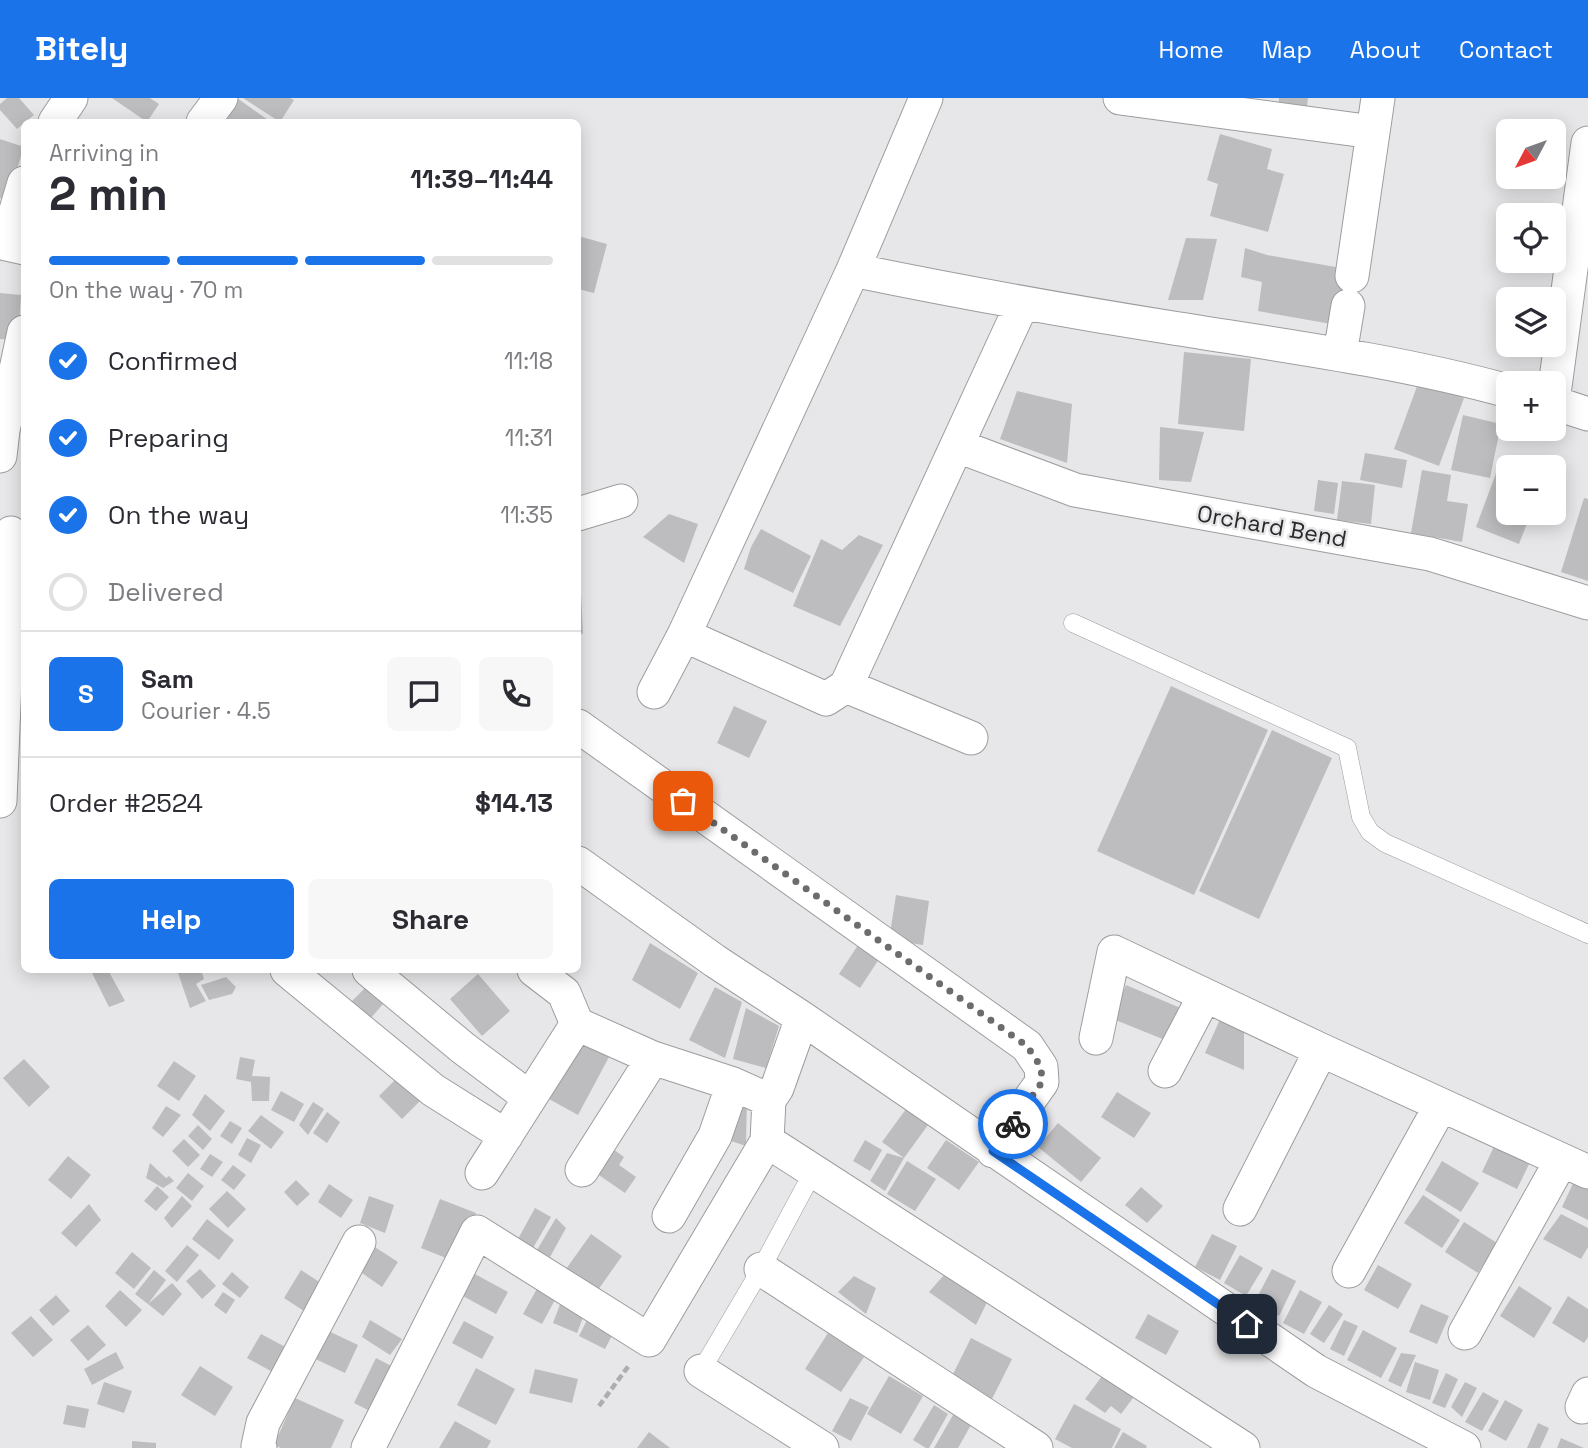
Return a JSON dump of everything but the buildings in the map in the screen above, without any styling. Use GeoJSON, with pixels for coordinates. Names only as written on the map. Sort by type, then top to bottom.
{"type":"FeatureCollection","features":[{"type":"Feature","properties":{"kind":"street"},"geometry":{"type":"LineString","coordinates":[[205,119],[220,98]]}},
{"type":"Feature","properties":{"kind":"street"},"geometry":{"type":"LineString","coordinates":[[654,692],[684,635],[853,270],[926,98]]}},
{"type":"Feature","properties":{"kind":"street"},"geometry":{"type":"LineString","coordinates":[[1120,98],[1373,132]]}},
{"type":"Feature","properties":{"kind":"street"},"geometry":{"type":"LineString","coordinates":[[1340,354],[1378,98]]}},
{"type":"Feature","properties":{"kind":"street"},"geometry":{"type":"LineString","coordinates":[[1557,371],[1588,143]]}},
{"type":"Feature","properties":{"kind":"street"},"geometry":{"type":"LineString","coordinates":[[21,196],[6,244],[21,247]]}},
{"type":"Feature","properties":{"kind":"street"},"geometry":{"type":"LineString","coordinates":[[853,270],[1022,304],[1340,354],[1454,376],[1496,388]]}},
{"type":"Feature","properties":{"kind":"street"},"geometry":{"type":"LineString","coordinates":[[684,635],[826,699],[846,686],[1022,304]]}},
{"type":"Feature","properties":{"kind":"street"},"geometry":{"type":"LineString","coordinates":[[7,437],[21,351]]}},
{"type":"Feature","properties":{"kind":"street"},"geometry":{"type":"LineString","coordinates":[[1566,407],[1588,414]]}},
{"type":"Feature","properties":{"kind":"street","name":"Orchard Bend"},"geometry":{"type":"LineString","coordinates":[[958,446],[1075,490],[1430,554],[1588,603]]}},
{"type":"Feature","properties":{"kind":"street"},"geometry":{"type":"LineString","coordinates":[[581,513],[621,500]]}},
{"type":"Feature","properties":{"kind":"street"},"geometry":{"type":"LineString","coordinates":[[0,801],[12,533]]}},
{"type":"Feature","properties":{"kind":"street"},"geometry":{"type":"LineString","coordinates":[[846,686],[971,738]]}},
{"type":"Feature","properties":{"kind":"street"},"geometry":{"type":"LineString","coordinates":[[581,728],[1027,1046],[1041,1067],[1042,1082],[993,1151]]}},
{"type":"Feature","properties":{"kind":"street"},"geometry":{"type":"LineString","coordinates":[[581,865],[715,961],[1315,1371],[1464,1448]]}},
{"type":"Feature","properties":{"kind":"street"},"geometry":{"type":"LineString","coordinates":[[1096,1038],[1114,952],[1574,1166],[1465,1333]]}},
{"type":"Feature","properties":{"kind":"street"},"geometry":{"type":"LineString","coordinates":[[291,973],[433,1090],[506,1136]]}},
{"type":"Feature","properties":{"kind":"street"},"geometry":{"type":"LineString","coordinates":[[373,973],[463,1048],[530,1098]]}},
{"type":"Feature","properties":{"kind":"street"},"geometry":{"type":"LineString","coordinates":[[538,973],[564,993],[577,1024],[653,1058],[733,1084],[769,1100]]}},
{"type":"Feature","properties":{"kind":"street"},"geometry":{"type":"LineString","coordinates":[[1165,1071],[1205,995]]}},
{"type":"Feature","properties":{"kind":"street"},"geometry":{"type":"LineString","coordinates":[[368,1448],[477,1232],[649,1340],[767,1141],[769,1100],[777,1088],[802,1018]]}},
{"type":"Feature","properties":{"kind":"street"},"geometry":{"type":"LineString","coordinates":[[482,1173],[577,1024]]}},
{"type":"Feature","properties":{"kind":"street"},"geometry":{"type":"LineString","coordinates":[[1240,1209],[1321,1050]]}},
{"type":"Feature","properties":{"kind":"street"},"geometry":{"type":"LineString","coordinates":[[582,1170],[653,1058]]}},
{"type":"Feature","properties":{"kind":"street"},"geometry":{"type":"LineString","coordinates":[[669,1216],[715,1136],[733,1084]]}},
{"type":"Feature","properties":{"kind":"street"},"geometry":{"type":"LineString","coordinates":[[1349,1271],[1441,1105]]}},
{"type":"Feature","properties":{"kind":"street"},"geometry":{"type":"LineString","coordinates":[[767,1141],[1243,1448]]}},
{"type":"Feature","properties":{"kind":"street"},"geometry":{"type":"LineString","coordinates":[[260,1448],[258,1446],[263,1423],[359,1242]]}},
{"type":"Feature","properties":{"kind":"street"},"geometry":{"type":"LineString","coordinates":[[761,1269],[1036,1448]]}},
{"type":"Feature","properties":{"kind":"street"},"geometry":{"type":"LineString","coordinates":[[701,1371],[820,1447]]}},
{"type":"Feature","properties":{"kind":"lane"},"geometry":{"type":"LineString","coordinates":[[1073,623],[1347,748],[1361,817],[1370,832],[1385,843],[1588,934]]}},
{"type":"Feature","properties":{"kind":"lane"},"geometry":{"type":"LineString","coordinates":[[701,1371],[761,1269],[813,1172]]}},
{"type":"Feature","properties":{"kind":"path"},"geometry":{"type":"LineString","coordinates":[[599,1406],[649,1340]]}},
{"type":"Feature","properties":{"kind":"way so far"},"geometry":{"type":"LineString","coordinates":[[683,801],[1027,1046],[1041,1067],[1042,1082],[1013,1124]]}},
{"type":"Feature","properties":{"kind":"route"},"geometry":{"type":"LineString","coordinates":[[1013,1124],[993,1151],[1247,1324]]}}]}
